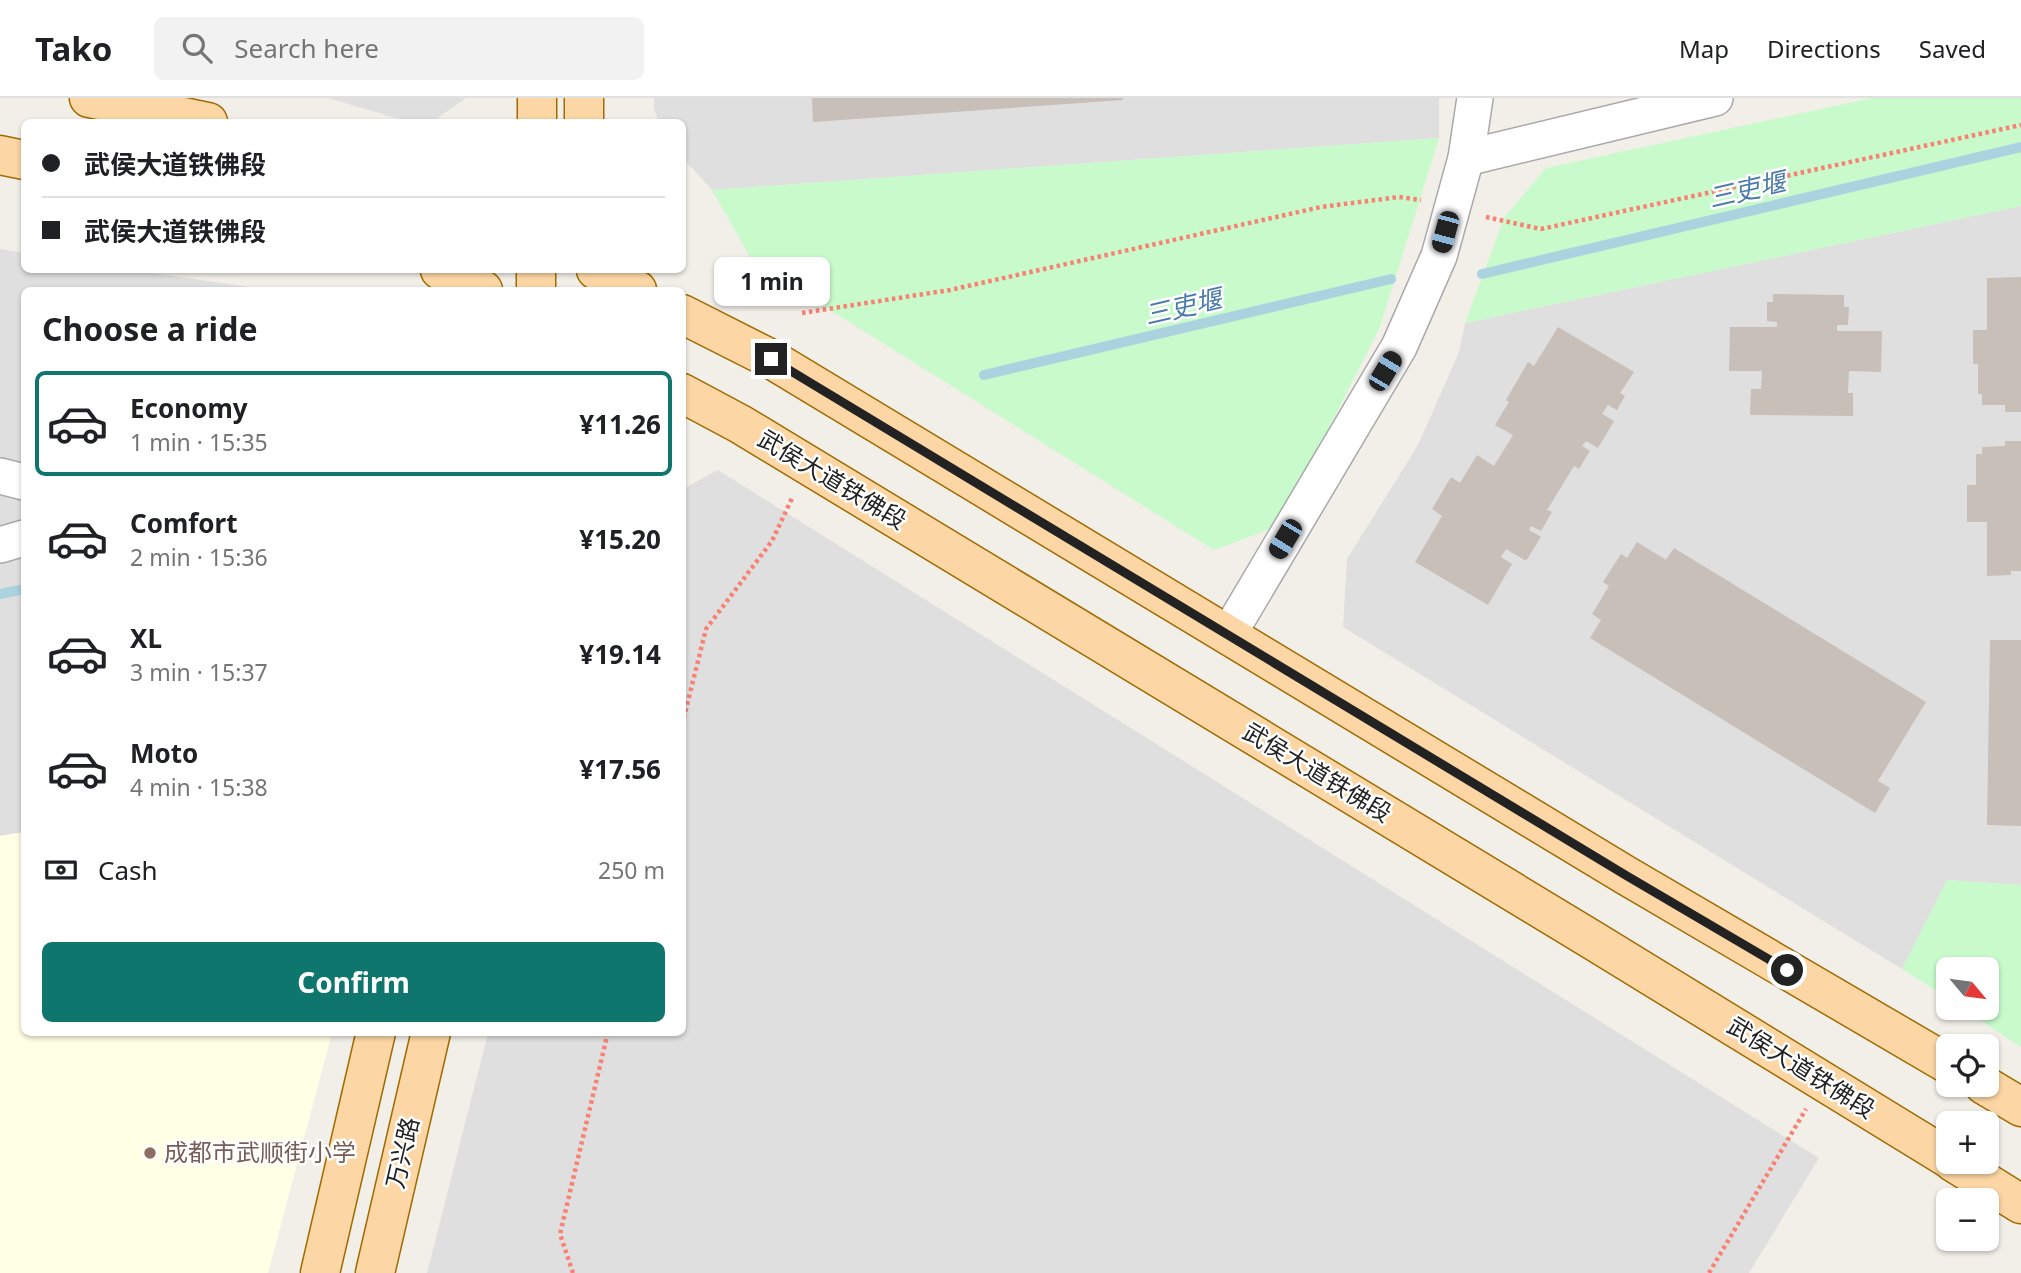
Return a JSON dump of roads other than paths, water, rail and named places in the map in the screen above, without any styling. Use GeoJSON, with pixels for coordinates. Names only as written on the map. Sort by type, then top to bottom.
{"type":"FeatureCollection","features":[{"type":"Feature","properties":{"kind":"main road"},"geometry":{"type":"LineString","coordinates":[[89,98],[193,119]]}},
{"type":"Feature","properties":{"kind":"main road"},"geometry":{"type":"LineString","coordinates":[[537,98],[537,119]]}},
{"type":"Feature","properties":{"kind":"main road"},"geometry":{"type":"LineString","coordinates":[[584,98],[584,119]]}},
{"type":"Feature","properties":{"kind":"main road"},"geometry":{"type":"LineString","coordinates":[[0,155],[21,159]]}},
{"type":"Feature","properties":{"kind":"main road"},"geometry":{"type":"LineString","coordinates":[[446,273],[476,287]]}},
{"type":"Feature","properties":{"kind":"main road"},"geometry":{"type":"LineString","coordinates":[[602,273],[631,287]]}},
{"type":"Feature","properties":{"kind":"main road"},"geometry":{"type":"LineString","coordinates":[[686,316],[771,359],[1627,876],[1936,1057]]}},
{"type":"Feature","properties":{"kind":"main road","name":"武侯大道铁佛段"},"geometry":{"type":"LineString","coordinates":[[686,395],[808,465],[1936,1151]]}},
{"type":"Feature","properties":{"kind":"main road"},"geometry":{"type":"LineString","coordinates":[[320,1273],[375,1036]]}},
{"type":"Feature","properties":{"kind":"main road","name":"万兴路"},"geometry":{"type":"LineString","coordinates":[[375,1273],[430,1036]]}},
{"type":"Feature","properties":{"kind":"main road"},"geometry":{"type":"LineString","coordinates":[[1999,1094],[2021,1107]]}},
{"type":"Feature","properties":{"kind":"main road"},"geometry":{"type":"LineString","coordinates":[[1973,1174],[2021,1204]]}},
{"type":"Feature","properties":{"kind":"street"},"geometry":{"type":"LineString","coordinates":[[1228,635],[1399,346],[1439,256],[1466,158],[1475,98]]}},
{"type":"Feature","properties":{"kind":"street"},"geometry":{"type":"LineString","coordinates":[[1466,158],[1715,98]]}},
{"type":"Feature","properties":{"kind":"street"},"geometry":{"type":"LineString","coordinates":[[0,476],[21,481]]}},
{"type":"Feature","properties":{"kind":"street"},"geometry":{"type":"LineString","coordinates":[[0,545],[21,539]]}},
{"type":"Feature","properties":{"kind":"waterway","name":"三吏堰"},"geometry":{"type":"LineString","coordinates":[[1482,274],[2021,147]]}},
{"type":"Feature","properties":{"kind":"waterway","name":"三吏堰"},"geometry":{"type":"LineString","coordinates":[[984,375],[1391,279]]}},
{"type":"Feature","properties":{"kind":"waterway","name":"三吏堰"},"geometry":{"type":"LineString","coordinates":[[0,594],[21,590]]}},
{"type":"Feature","properties":{"kind":"place","name":"成都市武顺街小学"},"geometry":{"type":"Point","coordinates":[150,1153]}}]}
